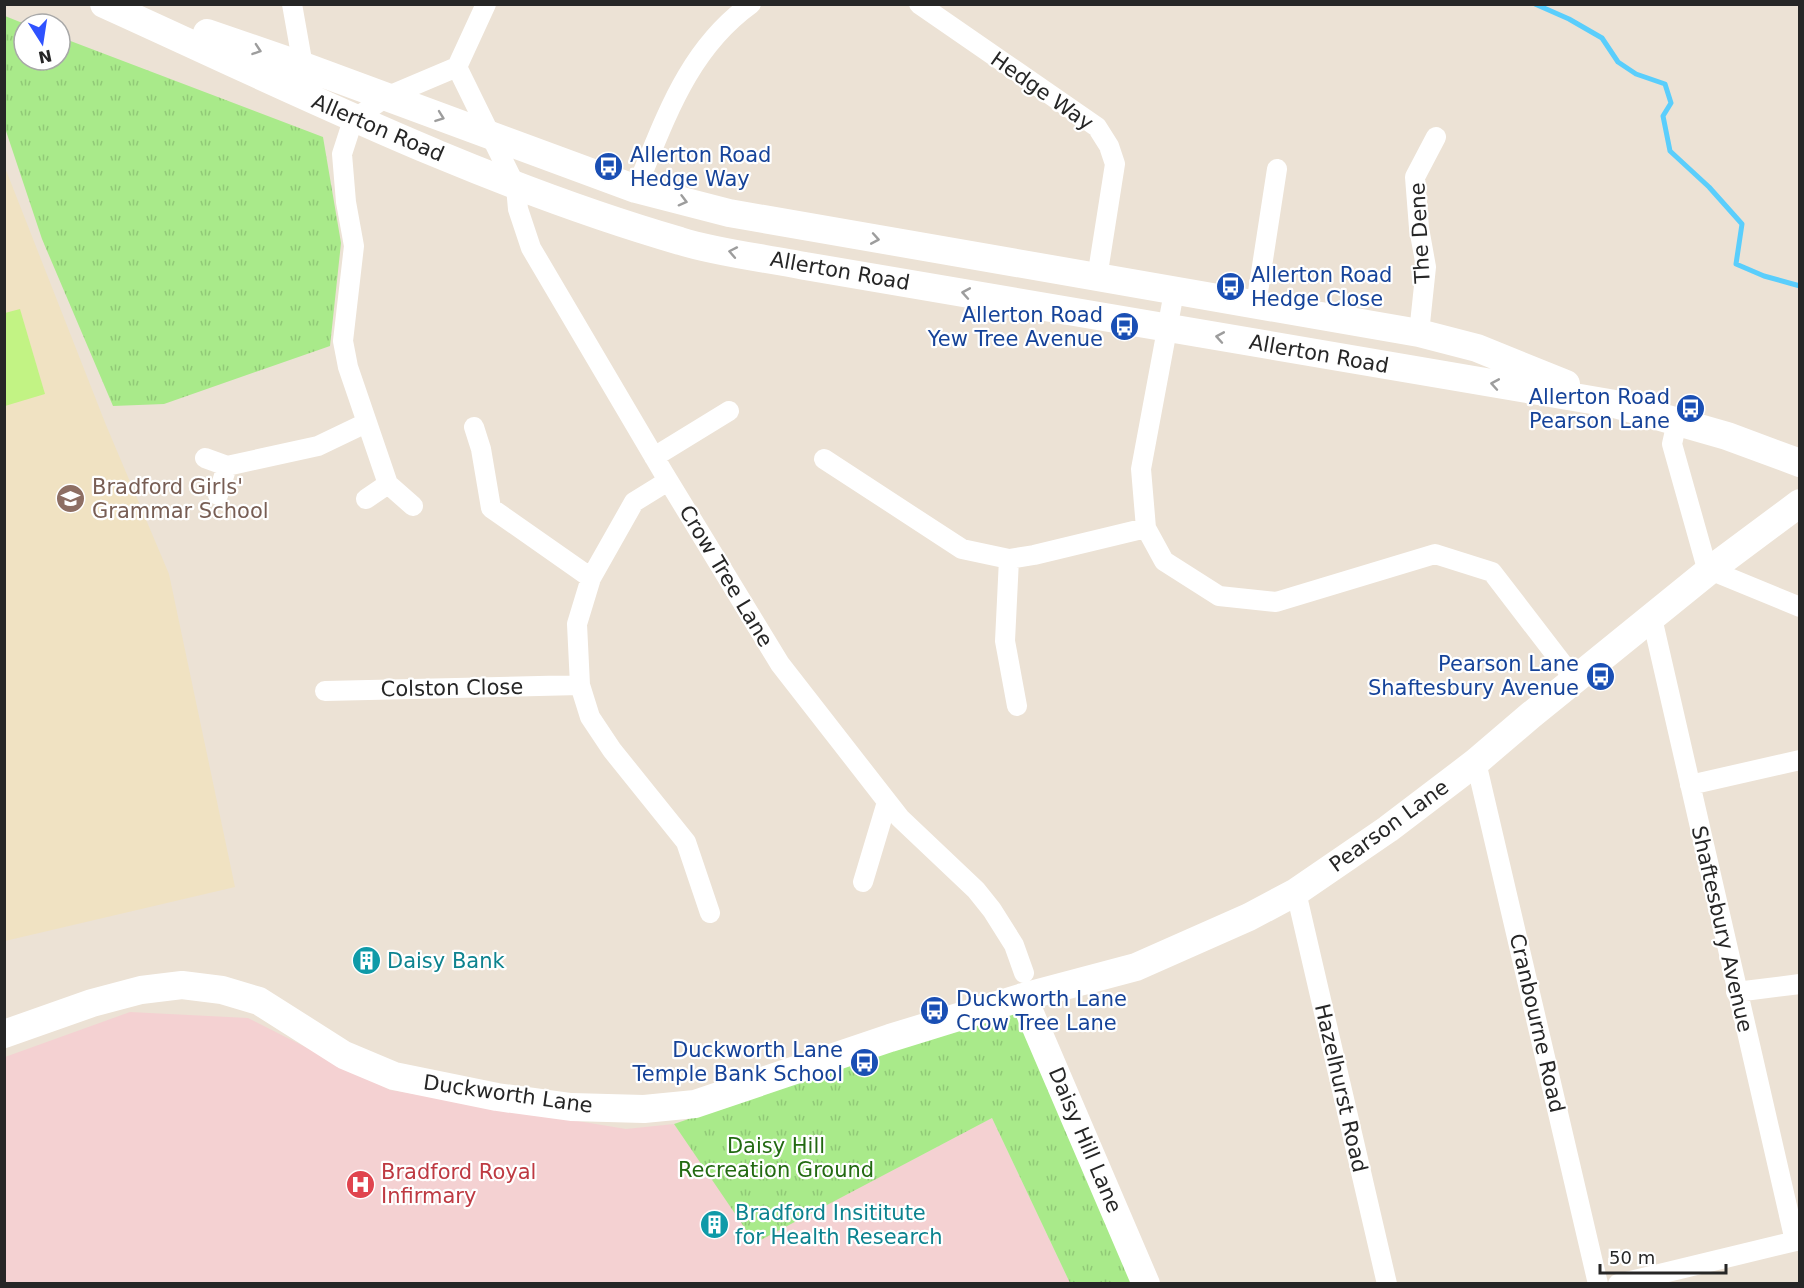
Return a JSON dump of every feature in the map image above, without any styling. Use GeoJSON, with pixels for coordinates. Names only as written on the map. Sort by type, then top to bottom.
{"type":"FeatureCollection","features":[{"type":"Feature","properties":{"kind":"street","name":"Allerton Road"},"geometry":{"type":"LineString","coordinates":[[105,4],[353,120],[516,187],[682,242],[805,266],[1615,404]]}},
{"type":"Feature","properties":{"kind":"street","name":"Allerton Road"},"geometry":{"type":"LineString","coordinates":[[122,4],[303,66],[636,189],[729,213],[1419,333],[1477,348],[1615,404],[1727,436],[1800,463]]}},
{"type":"Feature","properties":{"kind":"street"},"geometry":{"type":"LineString","coordinates":[[292,4],[303,66]]}},
{"type":"Feature","properties":{"kind":"street"},"geometry":{"type":"LineString","coordinates":[[413,506],[388,484],[348,367],[343,340],[354,246],[346,202],[342,154],[353,120],[386,97],[457,67],[486,4]]}},
{"type":"Feature","properties":{"kind":"street"},"geometry":{"type":"LineString","coordinates":[[636,189],[676,93],[699,56],[726,24],[751,4]]}},
{"type":"Feature","properties":{"kind":"street","name":"Hedge Way"},"geometry":{"type":"LineString","coordinates":[[919,4],[1097,127],[1109,146],[1115,164],[1097,278]]}},
{"type":"Feature","properties":{"kind":"street","name":"Crow Tree Lane"},"geometry":{"type":"LineString","coordinates":[[457,67],[516,187],[518,209],[531,248],[668,481],[780,664],[900,818],[976,890],[1005,927],[1014,945],[1024,985]]}},
{"type":"Feature","properties":{"kind":"street","name":"The Dene"},"geometry":{"type":"LineString","coordinates":[[1419,333],[1426,267],[1419,228],[1415,177],[1436,137]]}},
{"type":"Feature","properties":{"kind":"street"},"geometry":{"type":"LineString","coordinates":[[1256,305],[1277,169]]}},
{"type":"Feature","properties":{"kind":"street"},"geometry":{"type":"LineString","coordinates":[[1174,292],[1141,469],[1146,528],[1164,561],[1219,596],[1276,602],[1436,554],[1492,572],[1575,680]]}},
{"type":"Feature","properties":{"kind":"street"},"geometry":{"type":"LineString","coordinates":[[654,457],[729,411]]}},
{"type":"Feature","properties":{"kind":"street"},"geometry":{"type":"LineString","coordinates":[[1677,422],[1672,444],[1709,571],[1800,607]]}},
{"type":"Feature","properties":{"kind":"street"},"geometry":{"type":"LineString","coordinates":[[205,458],[227,466],[318,446],[366,423]]}},
{"type":"Feature","properties":{"kind":"street"},"geometry":{"type":"LineString","coordinates":[[474,427],[481,449],[491,508],[591,578]]}},
{"type":"Feature","properties":{"kind":"street"},"geometry":{"type":"LineString","coordinates":[[824,459],[962,549],[1009,559],[1146,528]]}},
{"type":"Feature","properties":{"kind":"street"},"geometry":{"type":"LineString","coordinates":[[218,495],[227,466]]}},
{"type":"Feature","properties":{"kind":"street"},"geometry":{"type":"LineString","coordinates":[[668,481],[634,502],[591,578],[577,624],[580,685],[590,717],[612,750],[686,842],[710,913]]}},
{"type":"Feature","properties":{"kind":"street"},"geometry":{"type":"LineString","coordinates":[[366,499],[388,484]]}},
{"type":"Feature","properties":{"kind":"street","name":"Pearson Lane"},"geometry":{"type":"LineString","coordinates":[[1024,985],[1136,967],[1249,917],[1296,892],[1388,829],[1476,762],[1709,571],[1800,503]]}},
{"type":"Feature","properties":{"kind":"street"},"geometry":{"type":"LineString","coordinates":[[1009,559],[1005,641],[1017,706]]}},
{"type":"Feature","properties":{"kind":"street","name":"Shaftesbury Avenue"},"geometry":{"type":"LineString","coordinates":[[1652,618],[1736,992],[1797,1240]]}},
{"type":"Feature","properties":{"kind":"street","name":"Colston Close"},"geometry":{"type":"LineString","coordinates":[[325,692],[580,685]]}},
{"type":"Feature","properties":{"kind":"street"},"geometry":{"type":"LineString","coordinates":[[1690,785],[1800,760]]}},
{"type":"Feature","properties":{"kind":"street","name":"Cranbourne Road"},"geometry":{"type":"LineString","coordinates":[[1476,762],[1598,1284]]}},
{"type":"Feature","properties":{"kind":"street"},"geometry":{"type":"LineString","coordinates":[[863,882],[887,802]]}},
{"type":"Feature","properties":{"kind":"street","name":"Hazelhurst Road"},"geometry":{"type":"LineString","coordinates":[[1296,892],[1387,1284]]}},
{"type":"Feature","properties":{"kind":"street"},"geometry":{"type":"LineString","coordinates":[[1736,992],[1800,984]]}},
{"type":"Feature","properties":{"kind":"street","name":"Duckworth Lane"},"geometry":{"type":"LineString","coordinates":[[4,1034],[102,1000],[141,990],[182,985],[222,990],[259,1001],[344,1055],[394,1076],[497,1097],[571,1107],[644,1109],[695,1104],[890,1038],[1024,985]]}},
{"type":"Feature","properties":{"kind":"street","name":"Daisy Hill Lane"},"geometry":{"type":"LineString","coordinates":[[1024,985],[1146,1284]]}},
{"type":"Feature","properties":{"kind":"street"},"geometry":{"type":"LineString","coordinates":[[1618,1284],[1797,1240]]}},
{"type":"Feature","properties":{"kind":"shaded area","name":"Bradford Girls' Grammar School"},"geometry":{"type":"Polygon","coordinates":[[[4,165],[106,425],[169,574],[235,887],[5,941],[4,165]]]}},
{"type":"Feature","properties":{"kind":"shaded area","name":"Bradford Royal Infirmary"},"geometry":{"type":"Polygon","coordinates":[[[130,1012],[248,1018],[390,1090],[626,1129],[674,1124],[756,1242],[992,1118],[1070,1283],[5,1284],[5,1057],[130,1012]]]}},
{"type":"Feature","properties":{"kind":"green space"},"geometry":{"type":"Polygon","coordinates":[[[5,16],[12,19],[12,72],[72,72],[72,42],[323,137],[341,243],[330,346],[164,404],[113,406],[42,239],[5,128],[5,16]]]}},
{"type":"Feature","properties":{"kind":"green space"},"geometry":{"type":"Polygon","coordinates":[[[20,309],[45,394],[5,406],[5,313],[20,309]]]}},
{"type":"Feature","properties":{"kind":"green space","name":"Daisy Hill Recreation Ground"},"geometry":{"type":"Polygon","coordinates":[[[1019,1006],[1137,1283],[1070,1283],[992,1118],[755,1243],[674,1124],[1019,1006]]]}},
{"type":"Feature","properties":{"kind":"waterway"},"geometry":{"type":"LineString","coordinates":[[1535,4],[1569,19],[1602,38],[1618,62],[1636,74],[1665,84],[1671,103],[1663,116],[1670,151],[1709,187],[1742,224],[1736,264],[1764,276],[1800,286]]}},
{"type":"Feature","properties":{"kind":"place","name":"Allerton Road Hedge Way"},"geometry":{"type":"Point","coordinates":[609,167]}},
{"type":"Feature","properties":{"kind":"place","name":"Allerton Road Hedge Close"},"geometry":{"type":"Point","coordinates":[1230,287]}},
{"type":"Feature","properties":{"kind":"place","name":"Allerton Road Yew Tree Avenue"},"geometry":{"type":"Point","coordinates":[1124,327]}},
{"type":"Feature","properties":{"kind":"place","name":"Allerton Road Pearson Lane"},"geometry":{"type":"Point","coordinates":[1691,409]}},
{"type":"Feature","properties":{"kind":"place","name":"Bradford Girls' Grammar School"},"geometry":{"type":"Point","coordinates":[71,499]}},
{"type":"Feature","properties":{"kind":"place","name":"Pearson Lane Shaftesbury Avenue"},"geometry":{"type":"Point","coordinates":[1600,676]}},
{"type":"Feature","properties":{"kind":"place","name":"Daisy Bank"},"geometry":{"type":"Point","coordinates":[366,961]}},
{"type":"Feature","properties":{"kind":"place","name":"Duckworth Lane Crow Tree Lane"},"geometry":{"type":"Point","coordinates":[935,1011]}},
{"type":"Feature","properties":{"kind":"place","name":"Duckworth Lane Temple Bank School"},"geometry":{"type":"Point","coordinates":[864,1062]}},
{"type":"Feature","properties":{"kind":"place","name":"Bradford Royal Infirmary"},"geometry":{"type":"Point","coordinates":[360,1184]}},
{"type":"Feature","properties":{"kind":"place","name":"Bradford Insititute for Health Research"},"geometry":{"type":"Point","coordinates":[714,1225]}}]}
